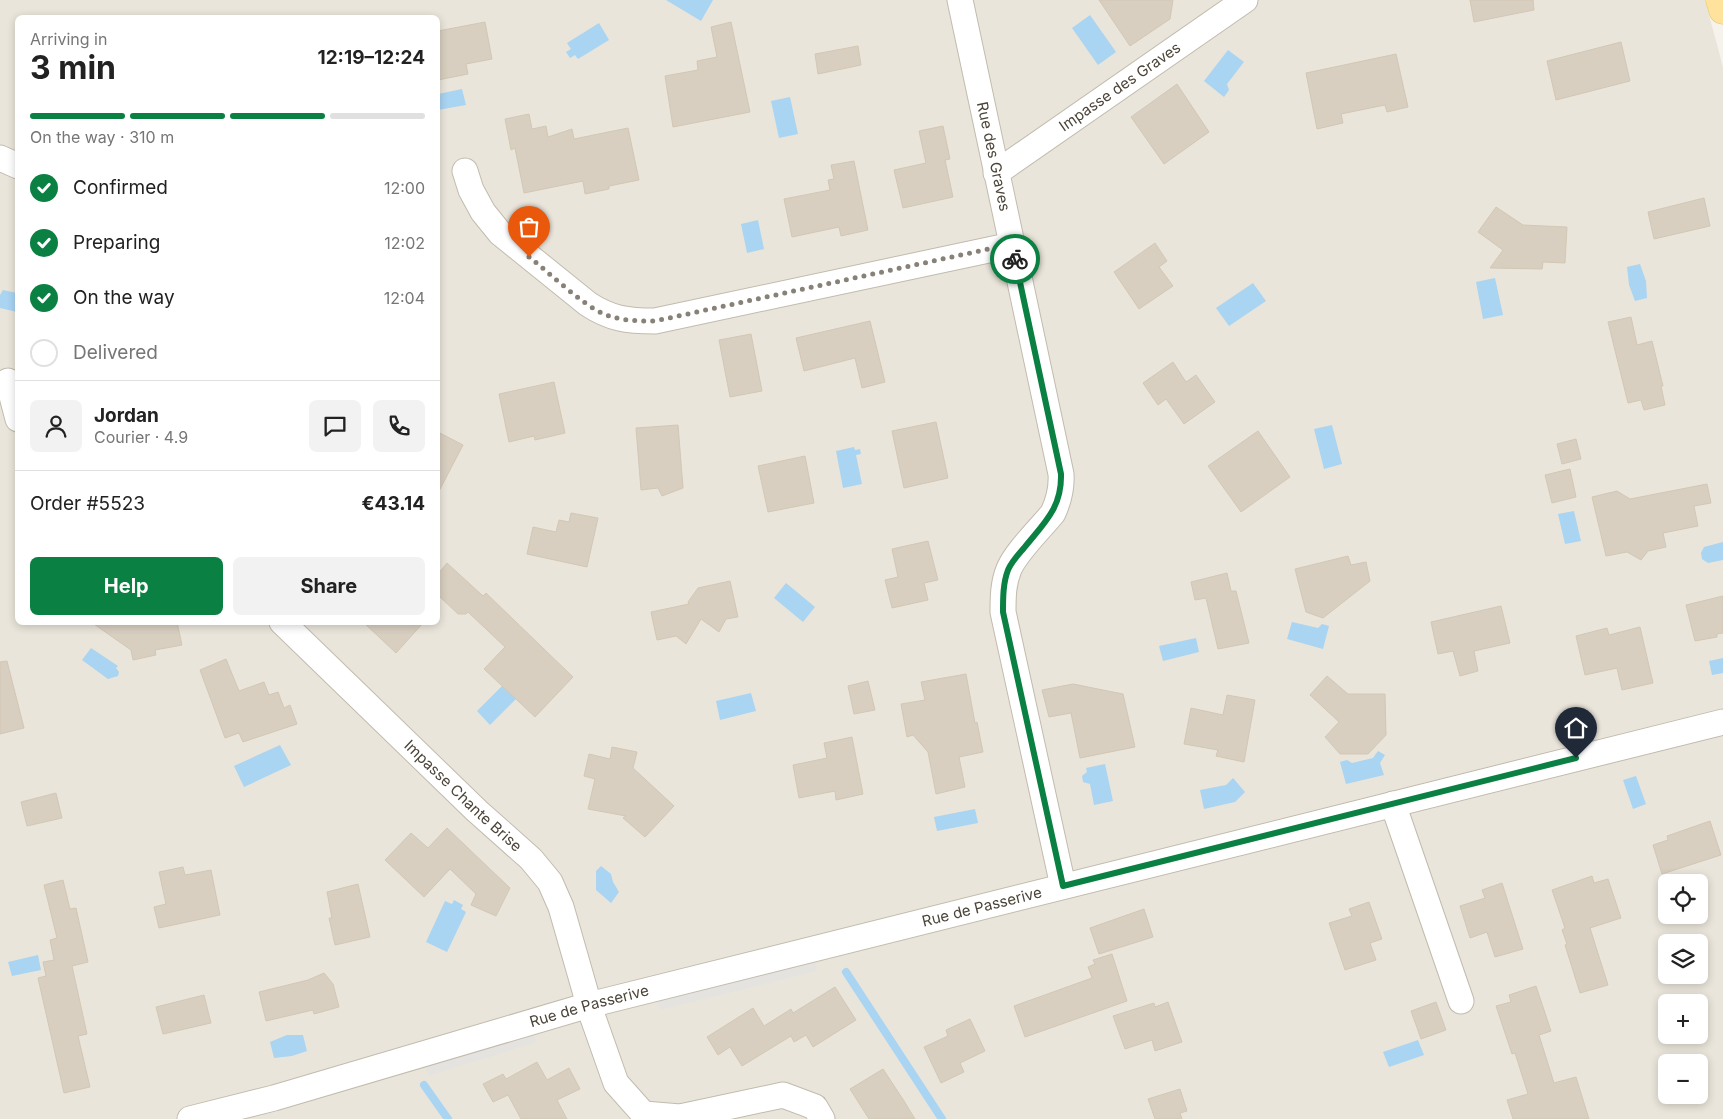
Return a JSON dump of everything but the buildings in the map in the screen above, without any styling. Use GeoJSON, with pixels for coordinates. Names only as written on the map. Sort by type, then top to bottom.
{"type":"FeatureCollection","features":[{"type":"Feature","properties":{"kind":"main road"},"geometry":{"type":"LineString","coordinates":[[1720,0],[1723,10]]}},
{"type":"Feature","properties":{"kind":"street","name":"Rue des Graves"},"geometry":{"type":"LineString","coordinates":[[960,0],[1061,474],[1062,487],[1060,498],[1052,513],[1008,570],[1004,584],[1003,612],[1063,886]]}},
{"type":"Feature","properties":{"kind":"street","name":"Impasse des Graves"},"geometry":{"type":"LineString","coordinates":[[996,173],[1245,0]]}},
{"type":"Feature","properties":{"kind":"street"},"geometry":{"type":"LineString","coordinates":[[0,158],[15,165]]}},
{"type":"Feature","properties":{"kind":"street"},"geometry":{"type":"LineString","coordinates":[[465,171],[471,190],[483,212],[500,233],[603,314],[633,321],[655,321],[1012,244]]}},
{"type":"Feature","properties":{"kind":"street"},"geometry":{"type":"LineString","coordinates":[[8,381],[15,408]]}},
{"type":"Feature","properties":{"kind":"street","name":"Impasse Chante Brise"},"geometry":{"type":"LineString","coordinates":[[285,625],[470,804],[531,859],[550,882],[561,907],[589,1005],[616,1083],[646,1116]]}},
{"type":"Feature","properties":{"kind":"street","name":"Rue de Passerive"},"geometry":{"type":"LineString","coordinates":[[190,1119],[278,1109],[589,1005],[1723,722]]}},
{"type":"Feature","properties":{"kind":"street"},"geometry":{"type":"LineString","coordinates":[[1392,804],[1461,1001]]}},
{"type":"Feature","properties":{"kind":"street"},"geometry":{"type":"LineString","coordinates":[[646,1116],[680,1117],[783,1095],[815,1107],[822,1119]]}},
{"type":"Feature","properties":{"kind":"shaded area"},"geometry":{"type":"Polygon","coordinates":[[[0,0],[1705,0],[1723,67],[1723,1119],[0,1119],[0,0]]]}},
{"type":"Feature","properties":{"kind":"shaded area"},"geometry":{"type":"Polygon","coordinates":[[[815,962],[817,971],[660,1010],[657,1001],[815,962]]]}},
{"type":"Feature","properties":{"kind":"shaded area"},"geometry":{"type":"Polygon","coordinates":[[[534,1034],[537,1042],[428,1076],[426,1067],[534,1034]]]}},
{"type":"Feature","properties":{"kind":"water"},"geometry":{"type":"Polygon","coordinates":[[[666,0],[713,0],[701,21],[666,0]]]}},
{"type":"Feature","properties":{"kind":"water"},"geometry":{"type":"Polygon","coordinates":[[[1090,15],[1116,52],[1098,65],[1072,28],[1090,15]]]}},
{"type":"Feature","properties":{"kind":"water"},"geometry":{"type":"Polygon","coordinates":[[[599,23],[609,40],[578,59],[575,55],[570,58],[566,52],[571,49],[567,43],[599,23]]]}},
{"type":"Feature","properties":{"kind":"water"},"geometry":{"type":"Polygon","coordinates":[[[1228,50],[1244,62],[1227,84],[1229,90],[1224,97],[1204,81],[1228,50]]]}},
{"type":"Feature","properties":{"kind":"water"},"geometry":{"type":"Polygon","coordinates":[[[462,89],[466,105],[440,110],[440,94],[462,89]]]}},
{"type":"Feature","properties":{"kind":"water"},"geometry":{"type":"Polygon","coordinates":[[[790,97],[798,134],[779,138],[771,101],[790,97]]]}},
{"type":"Feature","properties":{"kind":"water"},"geometry":{"type":"Polygon","coordinates":[[[758,220],[764,249],[747,253],[741,224],[758,220]]]}},
{"type":"Feature","properties":{"kind":"water"},"geometry":{"type":"Polygon","coordinates":[[[1640,264],[1646,281],[1647,298],[1635,301],[1629,285],[1627,267],[1640,264]]]}},
{"type":"Feature","properties":{"kind":"water"},"geometry":{"type":"Polygon","coordinates":[[[1495,278],[1503,315],[1483,319],[1476,282],[1495,278]]]}},
{"type":"Feature","properties":{"kind":"water"},"geometry":{"type":"Polygon","coordinates":[[[1253,283],[1266,301],[1229,326],[1216,308],[1253,283]]]}},
{"type":"Feature","properties":{"kind":"water"},"geometry":{"type":"Polygon","coordinates":[[[3,290],[15,293],[15,312],[0,308],[0,295],[3,290]]]}},
{"type":"Feature","properties":{"kind":"water"},"geometry":{"type":"Polygon","coordinates":[[[1332,425],[1342,464],[1324,469],[1314,429],[1332,425]]]}},
{"type":"Feature","properties":{"kind":"water"},"geometry":{"type":"Polygon","coordinates":[[[854,447],[855,450],[860,449],[861,454],[856,455],[862,484],[843,488],[836,451],[854,447]]]}},
{"type":"Feature","properties":{"kind":"water"},"geometry":{"type":"Polygon","coordinates":[[[1574,511],[1581,541],[1565,544],[1558,514],[1574,511]]]}},
{"type":"Feature","properties":{"kind":"water"},"geometry":{"type":"Polygon","coordinates":[[[1723,542],[1723,560],[1708,563],[1702,559],[1701,553],[1704,547],[1723,542]]]}},
{"type":"Feature","properties":{"kind":"water"},"geometry":{"type":"Polygon","coordinates":[[[786,583],[815,607],[803,622],[774,598],[786,583]]]}},
{"type":"Feature","properties":{"kind":"water"},"geometry":{"type":"Polygon","coordinates":[[[1292,622],[1318,628],[1322,624],[1329,626],[1323,649],[1287,639],[1292,622]]]}},
{"type":"Feature","properties":{"kind":"water"},"geometry":{"type":"Polygon","coordinates":[[[1196,638],[1199,652],[1163,661],[1159,646],[1196,638]]]}},
{"type":"Feature","properties":{"kind":"water"},"geometry":{"type":"Polygon","coordinates":[[[91,648],[118,666],[116,668],[119,672],[118,676],[108,679],[82,660],[91,648]]]}},
{"type":"Feature","properties":{"kind":"water"},"geometry":{"type":"Polygon","coordinates":[[[1723,658],[1723,673],[1712,675],[1709,661],[1723,658]]]}},
{"type":"Feature","properties":{"kind":"water"},"geometry":{"type":"Polygon","coordinates":[[[503,685],[517,698],[490,725],[477,711],[503,685]]]}},
{"type":"Feature","properties":{"kind":"water"},"geometry":{"type":"Polygon","coordinates":[[[751,693],[756,711],[720,720],[716,701],[751,693]]]}},
{"type":"Feature","properties":{"kind":"water"},"geometry":{"type":"Polygon","coordinates":[[[280,745],[291,765],[244,787],[234,766],[280,745]]]}},
{"type":"Feature","properties":{"kind":"water"},"geometry":{"type":"Polygon","coordinates":[[[1378,751],[1385,755],[1380,763],[1384,775],[1346,784],[1340,762],[1347,760],[1352,763],[1373,758],[1378,751]]]}},
{"type":"Feature","properties":{"kind":"water"},"geometry":{"type":"Polygon","coordinates":[[[1105,764],[1113,801],[1094,805],[1090,784],[1083,782],[1082,776],[1087,772],[1086,768],[1105,764]]]}},
{"type":"Feature","properties":{"kind":"water"},"geometry":{"type":"Polygon","coordinates":[[[1636,776],[1646,804],[1633,809],[1623,780],[1636,776]]]}},
{"type":"Feature","properties":{"kind":"water"},"geometry":{"type":"Polygon","coordinates":[[[1233,778],[1245,792],[1235,802],[1204,809],[1200,790],[1226,785],[1233,778]]]}},
{"type":"Feature","properties":{"kind":"water"},"geometry":{"type":"Polygon","coordinates":[[[975,809],[978,823],[937,831],[934,817],[975,809]]]}},
{"type":"Feature","properties":{"kind":"water"},"geometry":{"type":"Polygon","coordinates":[[[601,866],[611,874],[619,892],[611,903],[596,890],[596,871],[601,866]]]}},
{"type":"Feature","properties":{"kind":"water"},"geometry":{"type":"Polygon","coordinates":[[[454,900],[463,905],[461,909],[466,912],[447,952],[426,942],[445,901],[452,904],[454,900]]]}},
{"type":"Feature","properties":{"kind":"water"},"geometry":{"type":"Polygon","coordinates":[[[38,955],[41,970],[12,976],[8,962],[38,955]]]}},
{"type":"Feature","properties":{"kind":"water"},"geometry":{"type":"Polygon","coordinates":[[[287,1035],[303,1035],[307,1051],[292,1056],[274,1058],[270,1042],[287,1035]]]}},
{"type":"Feature","properties":{"kind":"water"},"geometry":{"type":"Polygon","coordinates":[[[1418,1040],[1424,1055],[1389,1067],[1383,1052],[1418,1040]]]}},
{"type":"Feature","properties":{"kind":"waterway"},"geometry":{"type":"LineString","coordinates":[[846,972],[942,1119]]}},
{"type":"Feature","properties":{"kind":"waterway"},"geometry":{"type":"LineString","coordinates":[[424,1085],[448,1119]]}},
{"type":"Feature","properties":{"kind":"way so far"},"geometry":{"type":"LineString","coordinates":[[529,257],[603,314],[633,321],[655,321],[1012,244],[1015,259]]}},
{"type":"Feature","properties":{"kind":"route"},"geometry":{"type":"LineString","coordinates":[[1015,259],[1061,474],[1062,487],[1060,498],[1052,513],[1008,570],[1004,584],[1003,612],[1063,886],[1576,758]]}}]}
